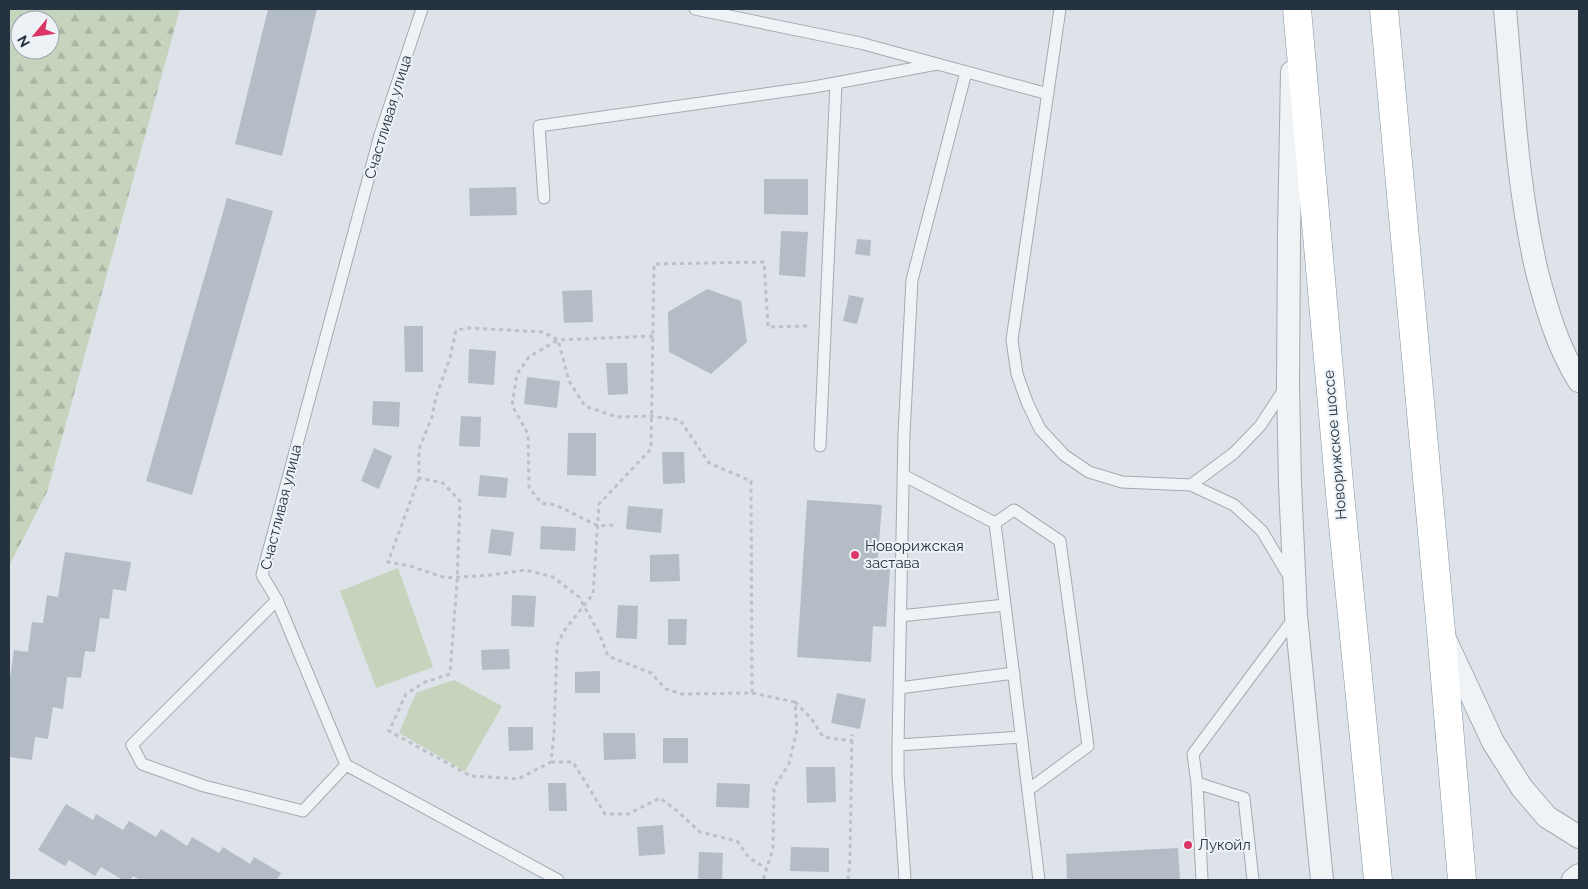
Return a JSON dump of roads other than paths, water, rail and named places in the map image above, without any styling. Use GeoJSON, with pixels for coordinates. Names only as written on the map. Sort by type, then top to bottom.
{"type":"FeatureCollection","features":[{"type":"Feature","properties":{"kind":"highway","name":"Новорижское шоссе"},"geometry":{"type":"LineString","coordinates":[[1295,9],[1341,512],[1378,880]]}},
{"type":"Feature","properties":{"kind":"highway"},"geometry":{"type":"LineString","coordinates":[[1384,9],[1462,880]]}},
{"type":"Feature","properties":{"kind":"street"},"geometry":{"type":"LineString","coordinates":[[1295,9],[1289,234],[1288,385],[1290,484],[1296,615],[1322,880]]}},
{"type":"Feature","properties":{"kind":"street"},"geometry":{"type":"LineString","coordinates":[[1505,9],[1521,184],[1529,237],[1554,332],[1579,381]]}},
{"type":"Feature","properties":{"kind":"street"},"geometry":{"type":"LineString","coordinates":[[1441,631],[1493,742],[1522,788],[1547,817],[1579,836]]}},
{"type":"Feature","properties":{"kind":"street"},"geometry":{"type":"LineString","coordinates":[[1573,880],[1579,875]]}},
{"type":"Feature","properties":{"kind":"lane","name":"Счастливая улица"},"geometry":{"type":"LineString","coordinates":[[346,765],[277,600],[262,575],[380,135],[422,9]]}},
{"type":"Feature","properties":{"kind":"lane"},"geometry":{"type":"LineString","coordinates":[[695,9],[860,43],[1048,94]]}},
{"type":"Feature","properties":{"kind":"lane"},"geometry":{"type":"LineString","coordinates":[[1060,9],[1012,340],[1016,374],[1027,402],[1040,429],[1064,455],[1089,472],[1122,482],[1191,485],[1234,505],[1262,531],[1295,586]]}},
{"type":"Feature","properties":{"kind":"lane"},"geometry":{"type":"LineString","coordinates":[[544,198],[539,126],[836,83],[937,64]]}},
{"type":"Feature","properties":{"kind":"lane"},"geometry":{"type":"LineString","coordinates":[[905,880],[898,746],[903,475],[912,280],[966,72]]}},
{"type":"Feature","properties":{"kind":"lane"},"geometry":{"type":"LineString","coordinates":[[820,446],[836,83]]}},
{"type":"Feature","properties":{"kind":"lane"},"geometry":{"type":"LineString","coordinates":[[1191,485],[1234,453],[1260,426],[1288,385]]}},
{"type":"Feature","properties":{"kind":"lane"},"geometry":{"type":"LineString","coordinates":[[903,475],[995,523]]}},
{"type":"Feature","properties":{"kind":"lane"},"geometry":{"type":"LineString","coordinates":[[995,523],[1014,510],[1060,541],[1088,746],[1028,790]]}},
{"type":"Feature","properties":{"kind":"lane"},"geometry":{"type":"LineString","coordinates":[[995,523],[1039,880]]}},
{"type":"Feature","properties":{"kind":"lane"},"geometry":{"type":"LineString","coordinates":[[277,600],[132,746],[142,764],[204,786],[303,811],[346,765],[558,880]]}},
{"type":"Feature","properties":{"kind":"lane"},"geometry":{"type":"LineString","coordinates":[[900,616],[1005,605]]}},
{"type":"Feature","properties":{"kind":"lane"},"geometry":{"type":"LineString","coordinates":[[1202,880],[1194,754],[1296,615]]}},
{"type":"Feature","properties":{"kind":"lane"},"geometry":{"type":"LineString","coordinates":[[899,688],[1014,673]]}},
{"type":"Feature","properties":{"kind":"lane"},"geometry":{"type":"LineString","coordinates":[[898,746],[1021,737]]}},
{"type":"Feature","properties":{"kind":"lane"},"geometry":{"type":"LineString","coordinates":[[1197,783],[1244,798],[1253,880]]}},
{"type":"Feature","properties":{"kind":"place","name":"Новорижская застава"},"geometry":{"type":"Point","coordinates":[855,555]}},
{"type":"Feature","properties":{"kind":"place","name":"Лукойл"},"geometry":{"type":"Point","coordinates":[1188,845]}}]}
